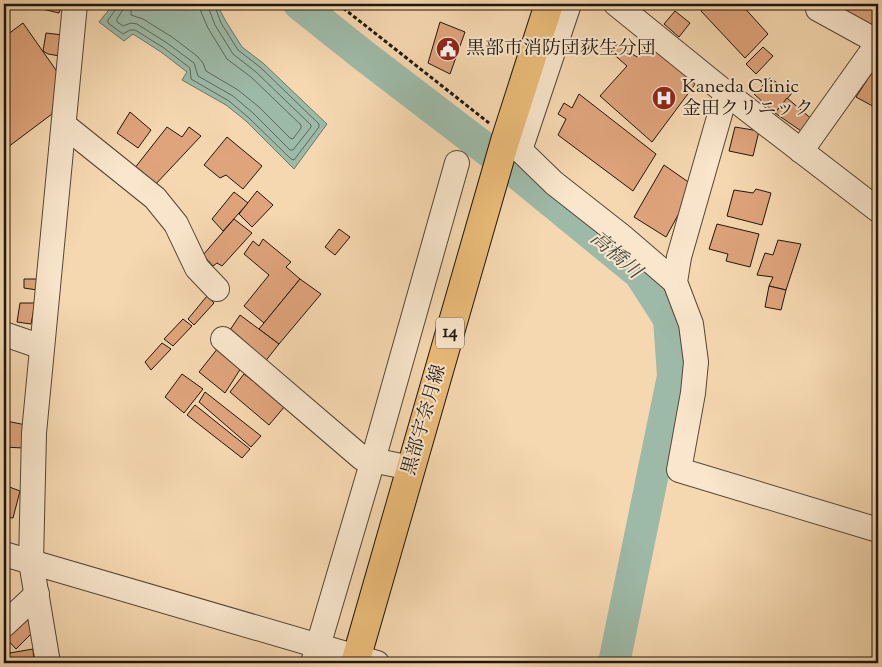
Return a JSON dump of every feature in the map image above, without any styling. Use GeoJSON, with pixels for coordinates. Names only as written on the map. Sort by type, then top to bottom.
{"type":"FeatureCollection","features":[{"type":"Feature","properties":{"kind":"main road","name":"黒部宇奈月線"},"geometry":{"type":"LineString","coordinates":[[362,661],[411,468],[507,137],[549,4]]}},
{"type":"Feature","properties":{"kind":"street"},"geometry":{"type":"LineString","coordinates":[[48,663],[31,562],[34,433],[75,4]]}},
{"type":"Feature","properties":{"kind":"street"},"geometry":{"type":"LineString","coordinates":[[569,4],[520,150],[554,183],[624,238],[675,282],[691,324],[696,362],[693,393],[679,470],[878,530]]}},
{"type":"Feature","properties":{"kind":"street"},"geometry":{"type":"LineString","coordinates":[[616,4],[801,152],[878,210]]}},
{"type":"Feature","properties":{"kind":"street"},"geometry":{"type":"LineString","coordinates":[[801,152],[878,43],[818,9],[821,4]]}},
{"type":"Feature","properties":{"kind":"street"},"geometry":{"type":"LineString","coordinates":[[675,282],[679,257],[726,93]]}},
{"type":"Feature","properties":{"kind":"street"},"geometry":{"type":"LineString","coordinates":[[64,125],[154,198],[176,224],[197,268],[217,289]]}},
{"type":"Feature","properties":{"kind":"street"},"geometry":{"type":"LineString","coordinates":[[315,655],[373,460],[457,164]]}},
{"type":"Feature","properties":{"kind":"street"},"geometry":{"type":"LineString","coordinates":[[4,334],[42,347]]}},
{"type":"Feature","properties":{"kind":"street"},"geometry":{"type":"LineString","coordinates":[[223,340],[362,458],[411,468]]}},
{"type":"Feature","properties":{"kind":"street"},"geometry":{"type":"LineString","coordinates":[[4,554],[315,655],[362,661]]}},
{"type":"Feature","properties":{"kind":"street"},"geometry":{"type":"LineString","coordinates":[[4,625],[37,594]]}},
{"type":"Feature","properties":{"kind":"path"},"geometry":{"type":"LineString","coordinates":[[338,4],[507,137]]}},
{"type":"Feature","properties":{"kind":"water"},"geometry":{"type":"Polygon","coordinates":[[[109,4],[217,4],[242,47],[263,63],[327,124],[294,169],[246,121],[226,105],[182,80],[187,72],[161,52],[133,34],[124,41],[99,22],[112,6],[109,4]]]}},
{"type":"Feature","properties":{"kind":"building"},"geometry":{"type":"Polygon","coordinates":[[[39,4],[62,4],[59,13],[38,8],[39,4]]]}},
{"type":"Feature","properties":{"kind":"building"},"geometry":{"type":"Polygon","coordinates":[[[708,4],[726,4],[730,7],[733,4],[741,4],[768,34],[745,58],[701,11],[708,4]]]}},
{"type":"Feature","properties":{"kind":"building"},"geometry":{"type":"Polygon","coordinates":[[[842,4],[878,4],[877,28],[840,7],[842,4]]]}},
{"type":"Feature","properties":{"kind":"building"},"geometry":{"type":"Polygon","coordinates":[[[675,11],[690,23],[679,37],[664,24],[675,11]]]}},
{"type":"Feature","properties":{"kind":"building"},"geometry":{"type":"Polygon","coordinates":[[[440,22],[465,32],[450,74],[428,63],[440,22]]]}},
{"type":"Feature","properties":{"kind":"building"},"geometry":{"type":"Polygon","coordinates":[[[23,23],[58,73],[52,114],[4,150],[4,37],[23,23]]]}},
{"type":"Feature","properties":{"kind":"building"},"geometry":{"type":"Polygon","coordinates":[[[46,33],[63,35],[60,56],[43,51],[46,33]]]}},
{"type":"Feature","properties":{"kind":"building"},"geometry":{"type":"Polygon","coordinates":[[[617,44],[637,57],[647,45],[696,83],[652,142],[600,96],[627,66],[611,52],[617,44]]]}},
{"type":"Feature","properties":{"kind":"building"},"geometry":{"type":"Polygon","coordinates":[[[763,47],[773,56],[756,74],[746,64],[763,47]]]}},
{"type":"Feature","properties":{"kind":"building"},"geometry":{"type":"Polygon","coordinates":[[[878,63],[878,109],[856,97],[878,63]]]}},
{"type":"Feature","properties":{"kind":"building"},"geometry":{"type":"Polygon","coordinates":[[[770,78],[792,93],[775,113],[754,94],[770,78]]]}},
{"type":"Feature","properties":{"kind":"building"},"geometry":{"type":"Polygon","coordinates":[[[579,94],[656,154],[633,191],[558,135],[566,119],[558,114],[564,103],[572,108],[579,94]]]}},
{"type":"Feature","properties":{"kind":"building"},"geometry":{"type":"Polygon","coordinates":[[[787,98],[814,121],[804,133],[775,113],[787,98]]]}},
{"type":"Feature","properties":{"kind":"building"},"geometry":{"type":"Polygon","coordinates":[[[130,112],[151,130],[138,148],[117,133],[130,112]]]}},
{"type":"Feature","properties":{"kind":"building"},"geometry":{"type":"Polygon","coordinates":[[[167,127],[182,137],[189,127],[201,136],[153,187],[134,169],[167,127]]]}},
{"type":"Feature","properties":{"kind":"building"},"geometry":{"type":"Polygon","coordinates":[[[735,127],[759,131],[753,156],[729,151],[735,127]]]}},
{"type":"Feature","properties":{"kind":"building"},"geometry":{"type":"Polygon","coordinates":[[[227,137],[262,166],[243,189],[226,175],[220,178],[204,165],[227,137]]]}},
{"type":"Feature","properties":{"kind":"building"},"geometry":{"type":"Polygon","coordinates":[[[664,165],[694,186],[666,237],[634,217],[664,165]]]}},
{"type":"Feature","properties":{"kind":"building"},"geometry":{"type":"Polygon","coordinates":[[[756,189],[771,193],[762,225],[727,216],[734,190],[753,193],[756,189]]]}},
{"type":"Feature","properties":{"kind":"building"},"geometry":{"type":"Polygon","coordinates":[[[257,191],[273,205],[252,227],[239,214],[257,191]]]}},
{"type":"Feature","properties":{"kind":"building"},"geometry":{"type":"Polygon","coordinates":[[[234,192],[248,203],[223,231],[212,219],[234,192]]]}},
{"type":"Feature","properties":{"kind":"building"},"geometry":{"type":"Polygon","coordinates":[[[234,219],[252,233],[222,266],[217,263],[213,266],[203,255],[234,219]]]}},
{"type":"Feature","properties":{"kind":"building"},"geometry":{"type":"Polygon","coordinates":[[[717,224],[759,234],[750,267],[726,261],[728,254],[709,249],[717,224]]]}},
{"type":"Feature","properties":{"kind":"building"},"geometry":{"type":"Polygon","coordinates":[[[339,229],[350,237],[335,255],[325,247],[339,229]]]}},
{"type":"Feature","properties":{"kind":"building"},"geometry":{"type":"Polygon","coordinates":[[[263,239],[291,262],[286,267],[300,279],[264,323],[244,306],[269,275],[244,254],[253,241],[259,246],[263,239]]]}},
{"type":"Feature","properties":{"kind":"building"},"geometry":{"type":"Polygon","coordinates":[[[778,240],[801,244],[786,290],[769,286],[773,277],[757,275],[765,253],[773,255],[778,240]]]}},
{"type":"Feature","properties":{"kind":"building"},"geometry":{"type":"Polygon","coordinates":[[[4,274],[9,275],[8,286],[4,285],[4,274]]]}},
{"type":"Feature","properties":{"kind":"building"},"geometry":{"type":"Polygon","coordinates":[[[24,279],[38,279],[37,290],[24,288],[24,279]]]}},
{"type":"Feature","properties":{"kind":"building"},"geometry":{"type":"Polygon","coordinates":[[[300,279],[321,294],[279,344],[259,329],[300,279]]]}},
{"type":"Feature","properties":{"kind":"building"},"geometry":{"type":"Polygon","coordinates":[[[769,286],[786,290],[781,310],[765,307],[769,286]]]}},
{"type":"Feature","properties":{"kind":"building"},"geometry":{"type":"Polygon","coordinates":[[[207,296],[214,303],[194,325],[188,319],[207,296]]]}},
{"type":"Feature","properties":{"kind":"building"},"geometry":{"type":"Polygon","coordinates":[[[20,303],[35,303],[31,324],[17,322],[20,303]]]}},
{"type":"Feature","properties":{"kind":"building"},"geometry":{"type":"Polygon","coordinates":[[[240,315],[279,344],[264,363],[228,333],[240,315]]]}},
{"type":"Feature","properties":{"kind":"building"},"geometry":{"type":"Polygon","coordinates":[[[183,319],[192,326],[173,346],[164,339],[183,319]]]}},
{"type":"Feature","properties":{"kind":"building"},"geometry":{"type":"Polygon","coordinates":[[[162,343],[171,349],[151,370],[145,362],[162,343]]]}},
{"type":"Feature","properties":{"kind":"building"},"geometry":{"type":"Polygon","coordinates":[[[218,348],[241,368],[225,393],[199,372],[218,348]]]}},
{"type":"Feature","properties":{"kind":"building"},"geometry":{"type":"Polygon","coordinates":[[[182,374],[203,389],[184,413],[165,397],[182,374]]]}},
{"type":"Feature","properties":{"kind":"building"},"geometry":{"type":"Polygon","coordinates":[[[244,374],[285,406],[269,425],[230,392],[244,374]]]}},
{"type":"Feature","properties":{"kind":"building"},"geometry":{"type":"Polygon","coordinates":[[[205,392],[261,436],[251,447],[199,402],[205,392]]]}},
{"type":"Feature","properties":{"kind":"building"},"geometry":{"type":"Polygon","coordinates":[[[195,405],[250,449],[242,458],[187,415],[195,405]]]}},
{"type":"Feature","properties":{"kind":"building"},"geometry":{"type":"Polygon","coordinates":[[[6,421],[26,425],[23,448],[4,447],[6,421]]]}},
{"type":"Feature","properties":{"kind":"building"},"geometry":{"type":"Polygon","coordinates":[[[4,485],[20,491],[13,518],[4,517],[4,485]]]}},
{"type":"Feature","properties":{"kind":"building"},"geometry":{"type":"Polygon","coordinates":[[[23,616],[36,629],[16,649],[4,636],[23,616]]]}},
{"type":"Feature","properties":{"kind":"building"},"geometry":{"type":"Polygon","coordinates":[[[33,649],[34,663],[4,663],[4,654],[33,649]]]}},
{"type":"Feature","properties":{"kind":"waterway","name":"高橋川"},"geometry":{"type":"LineString","coordinates":[[299,4],[512,169],[640,274],[669,319],[673,376],[614,663]]}},
{"type":"Feature","properties":{"kind":"place","name":"黒部市消防団荻生分団"},"geometry":{"type":"Point","coordinates":[448,49]}},
{"type":"Feature","properties":{"kind":"place","name":"Kaneda Clinic 金田クリニック"},"geometry":{"type":"Point","coordinates":[664,98]}}]}
